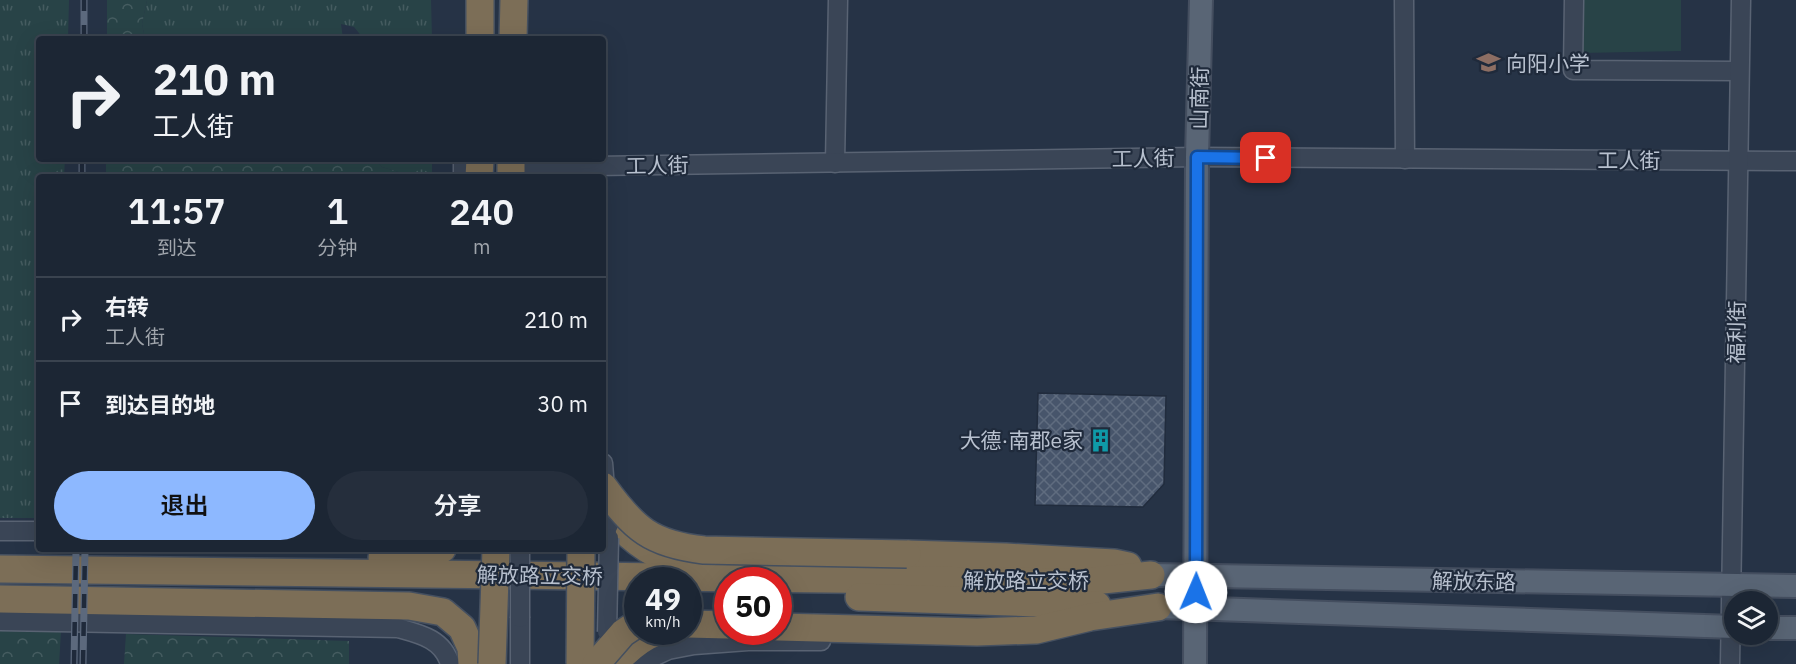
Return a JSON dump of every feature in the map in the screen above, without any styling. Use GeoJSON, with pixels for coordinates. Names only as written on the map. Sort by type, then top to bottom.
{"type":"FeatureCollection","features":[{"type":"Feature","properties":{"kind":"highway"},"geometry":{"type":"LineString","coordinates":[[480,0],[499,31]]}},
{"type":"Feature","properties":{"kind":"highway"},"geometry":{"type":"LineString","coordinates":[[497,0],[499,31]]}},
{"type":"Feature","properties":{"kind":"highway"},"geometry":{"type":"LineString","coordinates":[[606,481],[620,509],[638,527],[656,539],[679,547],[704,550],[997,556],[1114,563],[1137,568],[1151,575]]}},
{"type":"Feature","properties":{"kind":"highway"},"geometry":{"type":"LineString","coordinates":[[606,510],[639,544],[675,562],[700,565],[1040,569],[1125,577]]}},
{"type":"Feature","properties":{"kind":"highway"},"geometry":{"type":"LineString","coordinates":[[0,550],[36,551]]}},
{"type":"Feature","properties":{"kind":"highway"},"geometry":{"type":"LineString","coordinates":[[125,552],[374,559],[435,552]]}},
{"type":"Feature","properties":{"kind":"highway"},"geometry":{"type":"LineString","coordinates":[[492,664],[496,552]]}},
{"type":"Feature","properties":{"kind":"highway"},"geometry":{"type":"LineString","coordinates":[[580,664],[581,552]]}},
{"type":"Feature","properties":{"kind":"highway","name":"解放路立交桥"},"geometry":{"type":"LineString","coordinates":[[0,569],[1083,582],[1151,575]]}},
{"type":"Feature","properties":{"kind":"highway","name":"解放路立交桥"},"geometry":{"type":"LineString","coordinates":[[0,581],[624,591]]}},
{"type":"Feature","properties":{"kind":"highway","name":"解放路立交桥"},"geometry":{"type":"LineString","coordinates":[[792,595],[1158,608]]}},
{"type":"Feature","properties":{"kind":"highway"},"geometry":{"type":"LineString","coordinates":[[0,599],[409,606],[443,612],[462,628],[471,648],[472,664]]}},
{"type":"Feature","properties":{"kind":"highway"},"geometry":{"type":"LineString","coordinates":[[792,614],[1035,619],[1090,617],[1158,608]]}},
{"type":"Feature","properties":{"kind":"highway"},"geometry":{"type":"LineString","coordinates":[[792,627],[977,632],[1036,630],[1090,617]]}},
{"type":"Feature","properties":{"kind":"highway"},"geometry":{"type":"LineString","coordinates":[[596,664],[624,632]]}},
{"type":"Feature","properties":{"kind":"highway"},"geometry":{"type":"LineString","coordinates":[[493,637],[499,664]]}},
{"type":"Feature","properties":{"kind":"highway"},"geometry":{"type":"LineString","coordinates":[[614,664],[635,645]]}},
{"type":"Feature","properties":{"kind":"main road","name":"山南街"},"geometry":{"type":"LineString","coordinates":[[1195,664],[1197,157],[1201,0]]}},
{"type":"Feature","properties":{"kind":"main road","name":"解放东路"},"geometry":{"type":"LineString","coordinates":[[1151,575],[1796,586]]}},
{"type":"Feature","properties":{"kind":"main road","name":"解放东路"},"geometry":{"type":"LineString","coordinates":[[1158,608],[1724,627]]}},
{"type":"Feature","properties":{"kind":"main road"},"geometry":{"type":"LineString","coordinates":[[1778,628],[1796,628]]}},
{"type":"Feature","properties":{"kind":"street"},"geometry":{"type":"LineString","coordinates":[[835,163],[838,0]]}},
{"type":"Feature","properties":{"kind":"street"},"geometry":{"type":"LineString","coordinates":[[1404,0],[1405,159]]}},
{"type":"Feature","properties":{"kind":"street"},"geometry":{"type":"LineString","coordinates":[[1574,0],[1573,70],[1739,71]]}},
{"type":"Feature","properties":{"kind":"street","name":"福利街"},"geometry":{"type":"LineString","coordinates":[[1733,591],[1741,0]]}},
{"type":"Feature","properties":{"kind":"street","name":"工人街"},"geometry":{"type":"LineString","coordinates":[[521,168],[1197,157],[1796,161]]}},
{"type":"Feature","properties":{"kind":"street"},"geometry":{"type":"LineString","coordinates":[[606,480],[619,500],[634,515],[650,526],[675,535],[708,540],[933,542],[997,556]]}},
{"type":"Feature","properties":{"kind":"street"},"geometry":{"type":"LineString","coordinates":[[602,664],[607,632],[609,538],[606,506]]}},
{"type":"Feature","properties":{"kind":"street"},"geometry":{"type":"LineString","coordinates":[[0,531],[36,531]]}},
{"type":"Feature","properties":{"kind":"street"},"geometry":{"type":"LineString","coordinates":[[520,552],[520,664]]}},
{"type":"Feature","properties":{"kind":"street"},"geometry":{"type":"LineString","coordinates":[[0,621],[398,628],[424,635],[440,644],[450,664]]}},
{"type":"Feature","properties":{"kind":"street"},"geometry":{"type":"LineString","coordinates":[[638,664],[668,650],[694,645],[748,641],[925,641],[977,632]]}},
{"type":"Feature","properties":{"kind":"street","name":"福利街"},"geometry":{"type":"LineString","coordinates":[[1731,664],[1732,645]]}},
{"type":"Feature","properties":{"kind":"green space"},"geometry":{"type":"Polygon","coordinates":[[[0,0],[69,0],[68,36],[36,36],[36,162],[65,162],[64,174],[36,174],[36,518],[0,518],[0,0]]]}},
{"type":"Feature","properties":{"kind":"green space"},"geometry":{"type":"Polygon","coordinates":[[[107,0],[147,0],[142,24],[144,36],[107,36],[107,0]]]}},
{"type":"Feature","properties":{"kind":"green space"},"geometry":{"type":"Polygon","coordinates":[[[147,0],[431,0],[432,36],[362,36],[354,27],[341,24],[343,36],[144,36],[142,24],[147,0]]]}},
{"type":"Feature","properties":{"kind":"green space"},"geometry":{"type":"Polygon","coordinates":[[[1582,0],[1681,0],[1681,51],[1582,53],[1582,0]]]}},
{"type":"Feature","properties":{"kind":"green space"},"geometry":{"type":"Polygon","coordinates":[[[106,162],[378,162],[382,167],[405,174],[106,174],[106,162]]]}},
{"type":"Feature","properties":{"kind":"green space"},"geometry":{"type":"Polygon","coordinates":[[[378,162],[432,162],[432,174],[405,174],[382,167],[378,162]]]}},
{"type":"Feature","properties":{"kind":"green space"},"geometry":{"type":"Polygon","coordinates":[[[0,630],[61,631],[59,664],[0,664],[0,630]]]}},
{"type":"Feature","properties":{"kind":"green space"},"geometry":{"type":"Polygon","coordinates":[[[126,634],[349,641],[349,664],[124,664],[126,634]]]}},
{"type":"Feature","properties":{"kind":"building","name":"大德·南郡e家"},"geometry":{"type":"Polygon","coordinates":[[[1038,393],[1166,396],[1164,484],[1143,507],[1035,505],[1038,393]]]}},
{"type":"Feature","properties":{"kind":"railway"},"geometry":{"type":"LineString","coordinates":[[84,0],[84,36]]}},
{"type":"Feature","properties":{"kind":"railway"},"geometry":{"type":"LineString","coordinates":[[82,162],[82,174]]}},
{"type":"Feature","properties":{"kind":"railway"},"geometry":{"type":"LineString","coordinates":[[74,664],[76,552]]}},
{"type":"Feature","properties":{"kind":"railway"},"geometry":{"type":"LineString","coordinates":[[83,664],[85,552]]}},
{"type":"Feature","properties":{"kind":"place","name":"向阳小学"},"geometry":{"type":"Point","coordinates":[1488,63]}},
{"type":"Feature","properties":{"kind":"place","name":"大德·南郡e家"},"geometry":{"type":"Point","coordinates":[1101,440]}},
{"type":"Feature","properties":{"kind":"route"},"geometry":{"type":"LineString","coordinates":[[1196,592],[1197,157],[1266,158]]}}]}
